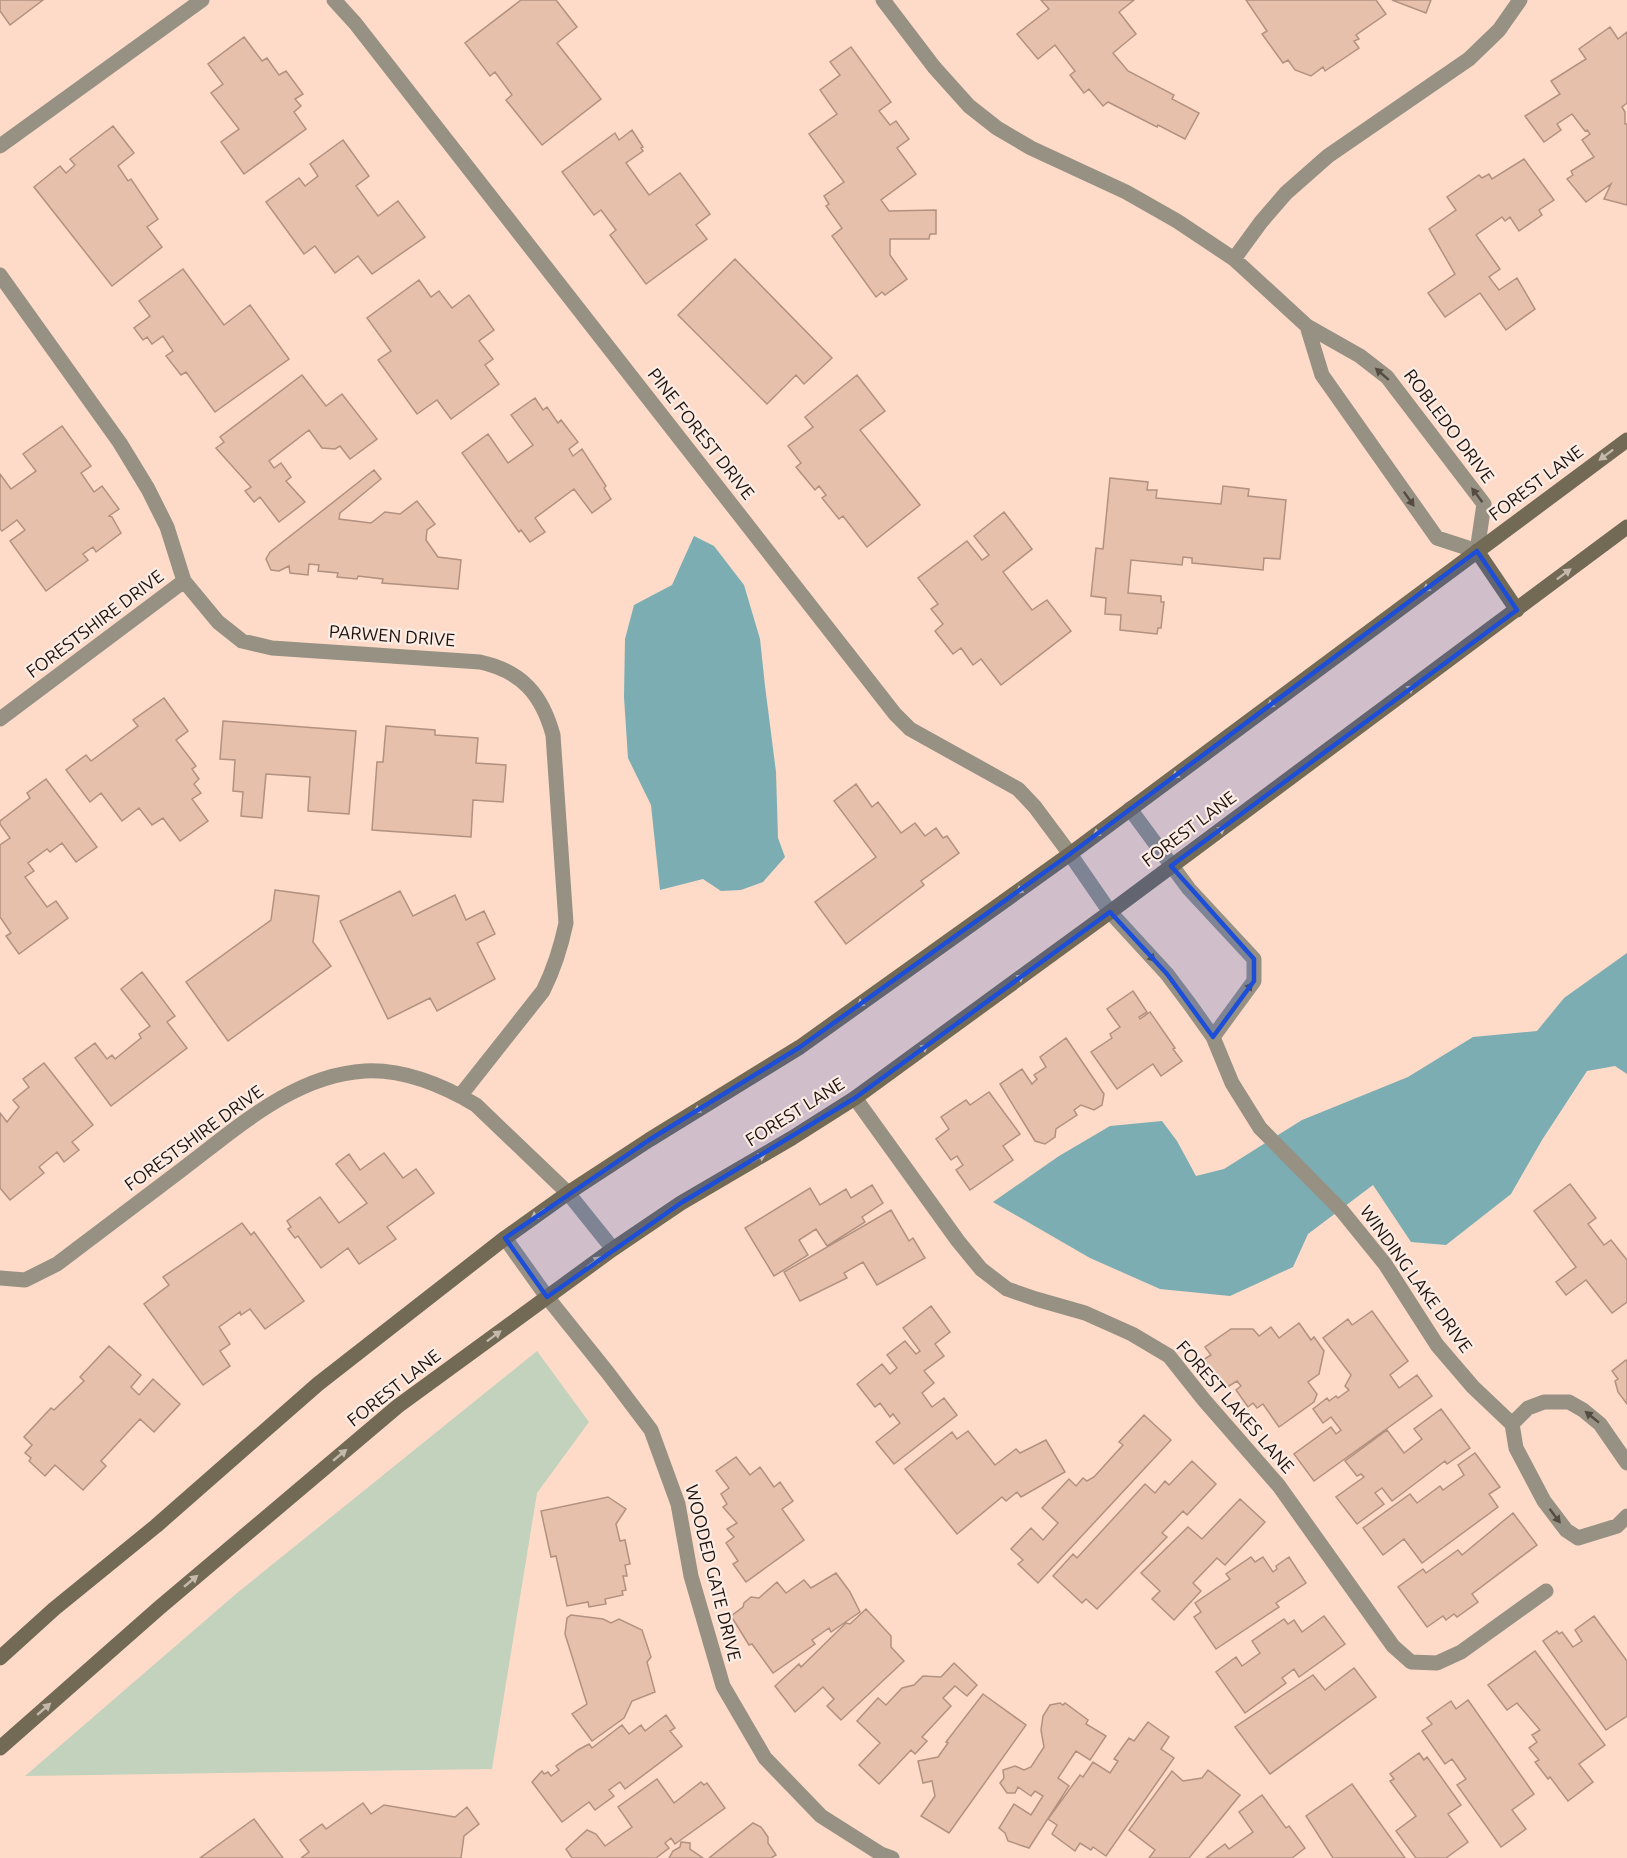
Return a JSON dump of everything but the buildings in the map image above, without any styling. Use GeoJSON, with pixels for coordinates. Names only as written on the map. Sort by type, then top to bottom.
{"type":"FeatureCollection","features":[{"type":"Feature","properties":{"kind":"main road","name":"FOREST LANE"},"geometry":{"type":"LineString","coordinates":[[0,1658],[156,1526],[318,1384],[505,1238],[649,1140],[800,1047],[1070,854],[1627,440]]}},
{"type":"Feature","properties":{"kind":"main road","name":"FOREST LANE"},"geometry":{"type":"LineString","coordinates":[[0,1748],[159,1608],[398,1406],[613,1249],[681,1203],[855,1098],[1110,912],[1627,527]]}},
{"type":"Feature","properties":{"kind":"main road"},"geometry":{"type":"LineString","coordinates":[[1477,551],[1517,609]]}},
{"type":"Feature","properties":{"kind":"street"},"geometry":{"type":"LineString","coordinates":[[0,146],[202,0]]}},
{"type":"Feature","properties":{"kind":"street","name":"PINE FOREST DRIVE"},"geometry":{"type":"LineString","coordinates":[[334,0],[355,23],[894,714],[910,729],[1018,789],[1035,807],[1070,854]]}},
{"type":"Feature","properties":{"kind":"street","name":"ROBLEDO DRIVE"},"geometry":{"type":"LineString","coordinates":[[883,0],[934,67],[969,106],[997,128],[1031,147],[1126,192],[1177,221],[1234,259],[1307,326],[1360,356],[1387,377],[1484,504],[1477,551]]}},
{"type":"Feature","properties":{"kind":"street"},"geometry":{"type":"LineString","coordinates":[[1234,259],[1267,214],[1286,193],[1328,156],[1469,59],[1499,30],[1520,0]]}},
{"type":"Feature","properties":{"kind":"street","name":"PARWEN DRIVE"},"geometry":{"type":"LineString","coordinates":[[0,275],[120,443],[148,489],[167,527],[184,581],[218,622],[242,641],[272,648],[480,662],[497,666],[513,674],[539,700],[553,735],[566,923],[553,972],[543,991],[460,1096]]}},
{"type":"Feature","properties":{"kind":"street"},"geometry":{"type":"LineString","coordinates":[[1307,326],[1322,375],[1437,538],[1477,551]]}},
{"type":"Feature","properties":{"kind":"street","name":"FORESTSHIRE DRIVE"},"geometry":{"type":"LineString","coordinates":[[0,719],[184,581]]}},
{"type":"Feature","properties":{"kind":"street"},"geometry":{"type":"LineString","coordinates":[[1130,809],[1171,866],[1211,914],[1254,959],[1254,981],[1213,1037]]}},
{"type":"Feature","properties":{"kind":"street","name":"WINDING LAKE DRIVE"},"geometry":{"type":"LineString","coordinates":[[1070,854],[1110,912],[1167,974],[1213,1037],[1232,1083],[1260,1128],[1342,1211],[1385,1264],[1437,1345],[1473,1387],[1512,1424]]}},
{"type":"Feature","properties":{"kind":"street","name":"FORESTSHIRE DRIVE"},"geometry":{"type":"LineString","coordinates":[[0,1278],[26,1280],[57,1264],[271,1103],[324,1079],[365,1071],[406,1075],[460,1096],[477,1106],[568,1193],[613,1249]]}},
{"type":"Feature","properties":{"kind":"street","name":"FOREST LAKES LANE"},"geometry":{"type":"LineString","coordinates":[[855,1098],[958,1241],[981,1269],[1007,1289],[1085,1313],[1132,1334],[1169,1356],[1279,1486],[1393,1646],[1411,1662],[1437,1663],[1461,1652],[1546,1591]]}},
{"type":"Feature","properties":{"kind":"street","name":"WOODED GATE DRIVE"},"geometry":{"type":"LineString","coordinates":[[505,1238],[547,1297],[609,1373],[651,1430],[678,1504],[691,1576],[723,1686],[765,1758],[821,1816],[881,1854],[892,1858]]}},
{"type":"Feature","properties":{"kind":"street"},"geometry":{"type":"LineString","coordinates":[[1627,1463],[1600,1424],[1569,1402],[1544,1402],[1528,1408],[1512,1424],[1516,1448],[1523,1462],[1544,1501],[1566,1530],[1578,1538],[1617,1526],[1627,1516]]}},
{"type":"Feature","properties":{"kind":"highlighted area"},"geometry":{"type":"Polygon","coordinates":[[[1477,551],[1517,610],[1171,866],[1254,959],[1254,981],[1213,1037],[1167,974],[1110,912],[855,1098],[681,1203],[547,1297],[505,1238],[649,1140],[800,1047],[1070,854],[1477,551]]]}},
{"type":"Feature","properties":{"kind":"green space"},"geometry":{"type":"Polygon","coordinates":[[[537,1351],[589,1422],[537,1493],[492,1769],[25,1776],[237,1593],[537,1351]]]}},
{"type":"Feature","properties":{"kind":"water"},"geometry":{"type":"Polygon","coordinates":[[[694,536],[714,546],[744,585],[760,639],[776,772],[778,838],[785,857],[763,882],[741,890],[721,891],[703,879],[660,890],[651,805],[628,758],[624,697],[625,639],[634,605],[672,585],[694,536]]]}},
{"type":"Feature","properties":{"kind":"water"},"geometry":{"type":"Polygon","coordinates":[[[1627,953],[1627,1074],[1615,1066],[1587,1071],[1542,1140],[1511,1194],[1446,1245],[1411,1242],[1373,1185],[1308,1234],[1293,1267],[1230,1296],[1160,1289],[1090,1258],[993,1202],[1059,1156],[1110,1126],[1162,1121],[1177,1141],[1196,1176],[1224,1169],[1302,1120],[1408,1077],[1473,1037],[1537,1031],[1564,998],[1627,953]]]}}]}
